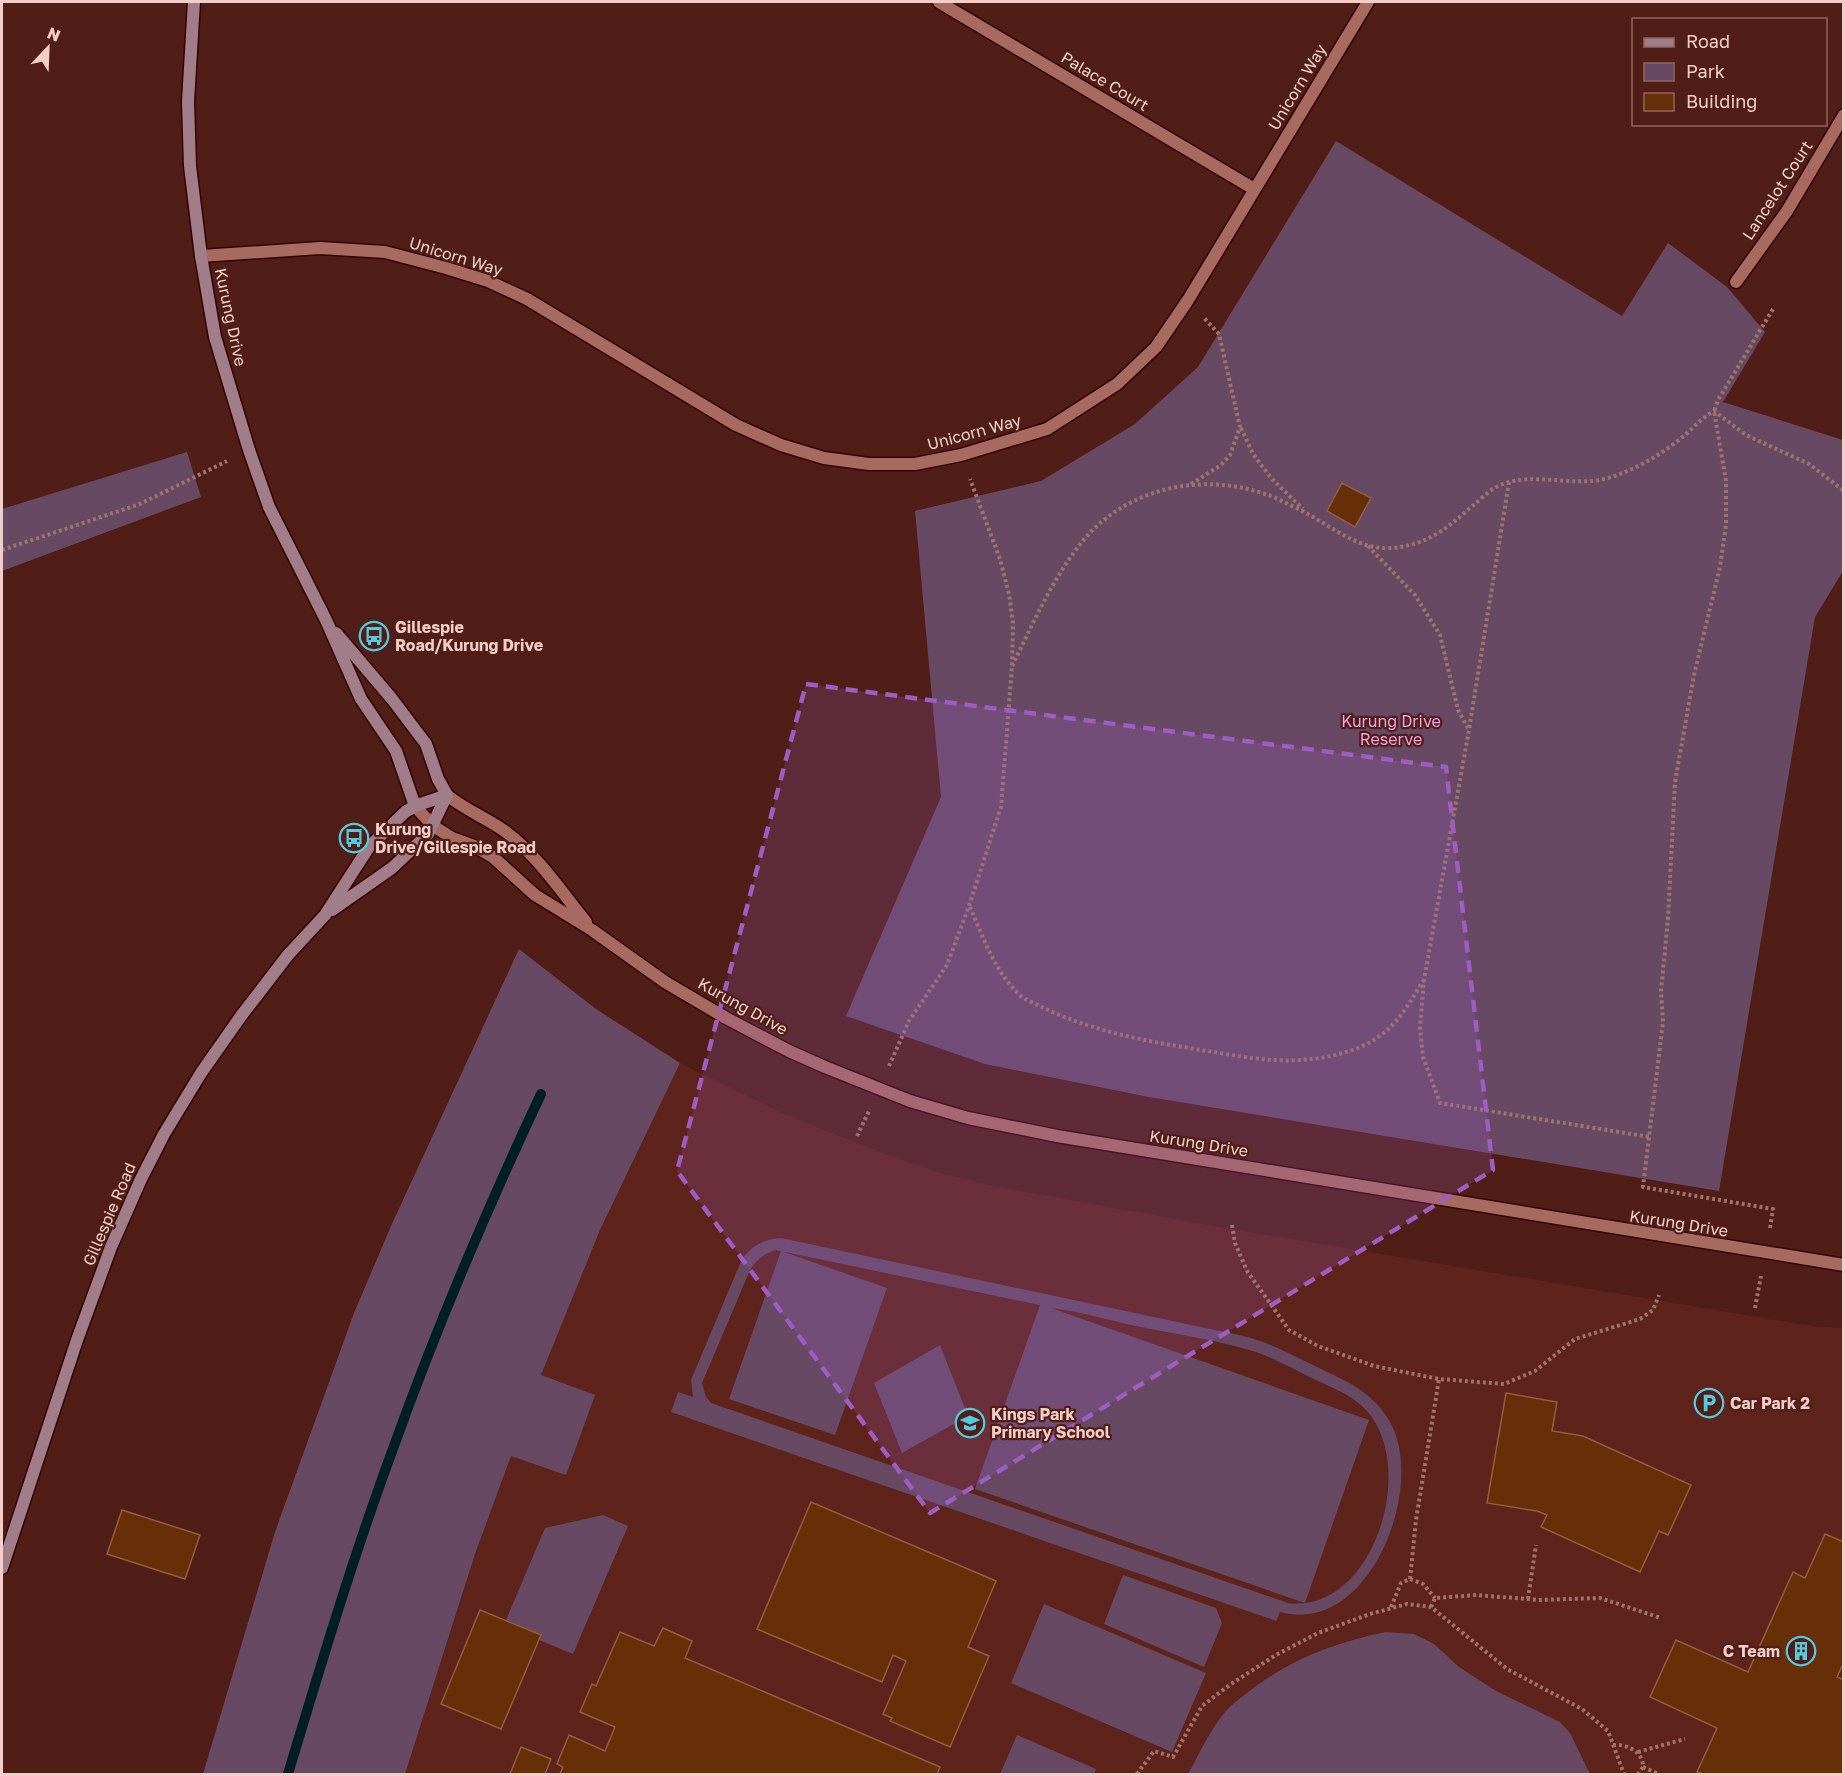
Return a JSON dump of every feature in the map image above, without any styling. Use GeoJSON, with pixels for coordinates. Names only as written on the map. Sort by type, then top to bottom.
{"type":"FeatureCollection","features":[{"type":"Feature","properties":{"kind":"street","name":"Kurung Drive"},"geometry":{"type":"LineString","coordinates":[[194,2],[188,101],[190,155],[201,256],[215,337],[249,450],[269,507],[326,620],[361,699],[396,751],[414,806],[432,825],[452,838],[474,846],[493,857],[535,895],[592,930],[665,982],[726,1018],[798,1055],[879,1089],[968,1118],[1057,1136],[1844,1266]]}},
{"type":"Feature","properties":{"kind":"street","name":"Palace Court"},"geometry":{"type":"LineString","coordinates":[[939,2],[1254,189]]}},
{"type":"Feature","properties":{"kind":"street","name":"Unicorn Way"},"geometry":{"type":"LineString","coordinates":[[201,256],[320,248],[385,252],[446,267],[488,281],[527,299],[736,426],[781,445],[824,458],[869,464],[915,464],[962,456],[1047,429],[1109,390],[1156,347],[1188,300],[1368,2]]}},
{"type":"Feature","properties":{"kind":"street","name":"Lancelot Court"},"geometry":{"type":"LineString","coordinates":[[1736,282],[1787,211],[1844,115]]}},
{"type":"Feature","properties":{"kind":"street","name":"Kurung Drive"},"geometry":{"type":"LineString","coordinates":[[326,620],[426,744],[438,779],[447,795],[460,806],[506,833],[526,850],[592,930]]}},
{"type":"Feature","properties":{"kind":"street","name":"Gillespie Road"},"geometry":{"type":"LineString","coordinates":[[2,1568],[81,1329],[111,1247],[141,1179],[201,1073],[288,955],[325,915],[369,847],[414,806],[447,795]]}},
{"type":"Feature","properties":{"kind":"street","name":"Gillespie Road"},"geometry":{"type":"LineString","coordinates":[[325,915],[392,867],[428,834],[447,795]]}},
{"type":"Feature","properties":{"kind":"path"},"geometry":{"type":"LineString","coordinates":[[1188,300],[1219,334],[1240,427],[1253,454],[1271,478],[1306,513]]}},
{"type":"Feature","properties":{"kind":"path"},"geometry":{"type":"LineString","coordinates":[[1755,1308],[1773,1209],[1643,1187],[1663,1022],[1661,991],[1668,920],[1675,782],[1694,675],[1720,567],[1726,525],[1726,481],[1714,411],[1718,400],[1773,309]]}},
{"type":"Feature","properties":{"kind":"path"},"geometry":{"type":"LineString","coordinates":[[1012,666],[1056,581],[1075,550],[1110,514],[1129,501],[1158,491],[1191,484],[1237,486],[1265,494],[1306,513],[1341,535],[1368,546],[1390,548],[1419,544],[1436,535],[1498,486],[1528,480],[1606,479],[1631,470],[1668,448],[1714,411]]}},
{"type":"Feature","properties":{"kind":"path"},"geometry":{"type":"LineString","coordinates":[[1714,411],[1746,435],[1809,464],[1844,491]]}},
{"type":"Feature","properties":{"kind":"path"},"geometry":{"type":"LineString","coordinates":[[1191,484],[1221,465],[1230,455],[1240,427]]}},
{"type":"Feature","properties":{"kind":"path"},"geometry":{"type":"LineString","coordinates":[[2,550],[140,504],[249,450]]}},
{"type":"Feature","properties":{"kind":"path"},"geometry":{"type":"LineString","coordinates":[[857,1136],[909,1021],[947,965],[969,906],[1000,807],[1012,666],[1013,623],[1003,567],[962,456]]}},
{"type":"Feature","properties":{"kind":"path"},"geometry":{"type":"LineString","coordinates":[[1509,482],[1469,730],[1424,980],[1419,1028],[1423,1057],[1440,1103],[1650,1137]]}},
{"type":"Feature","properties":{"kind":"path"},"geometry":{"type":"LineString","coordinates":[[1368,546],[1416,595],[1440,634],[1458,710],[1469,730]]}},
{"type":"Feature","properties":{"kind":"path"},"geometry":{"type":"LineString","coordinates":[[969,906],[1002,974],[1023,997],[1056,1014],[1099,1029],[1183,1047],[1254,1058],[1299,1060],[1336,1055],[1381,1036],[1402,1015],[1424,980]]}},
{"type":"Feature","properties":{"kind":"path"},"geometry":{"type":"LineString","coordinates":[[1232,1225],[1235,1243],[1247,1271],[1289,1330],[1318,1346],[1374,1366],[1439,1379],[1504,1384],[1535,1371],[1575,1339],[1640,1319],[1653,1310],[1659,1295]]}},
{"type":"Feature","properties":{"kind":"path"},"geometry":{"type":"LineString","coordinates":[[1410,1579],[1416,1520],[1439,1379]]}},
{"type":"Feature","properties":{"kind":"path"},"geometry":{"type":"LineString","coordinates":[[1528,1599],[1536,1545]]}},
{"type":"Feature","properties":{"kind":"path"},"geometry":{"type":"LineString","coordinates":[[1391,1608],[1401,1583],[1410,1579],[1423,1584],[1435,1598]]}},
{"type":"Feature","properties":{"kind":"path"},"geometry":{"type":"LineString","coordinates":[[1435,1598],[1477,1595],[1528,1599],[1600,1598],[1661,1618]]}},
{"type":"Feature","properties":{"kind":"path"},"geometry":{"type":"LineString","coordinates":[[1431,1607],[1435,1598]]}},
{"type":"Feature","properties":{"kind":"path"},"geometry":{"type":"LineString","coordinates":[[1137,1774],[1154,1751],[1173,1756],[1202,1706],[1276,1655],[1318,1633],[1407,1604],[1431,1607],[1507,1669],[1582,1709],[1608,1731],[1624,1774]]}},
{"type":"Feature","properties":{"kind":"path"},"geometry":{"type":"LineString","coordinates":[[1638,1752],[1686,1739]]}},
{"type":"Feature","properties":{"kind":"path"},"geometry":{"type":"LineString","coordinates":[[1612,1745],[1627,1747],[1638,1752],[1643,1759],[1644,1767],[1638,1774]]}},
{"type":"Feature","properties":{"kind":"path"},"geometry":{"type":"LineString","coordinates":[[1644,1767],[1659,1774]]}},
{"type":"Feature","properties":{"kind":"highlighted area"},"geometry":{"type":"Polygon","coordinates":[[[806,684],[1446,767],[1493,1170],[930,1513],[677,1171],[806,684]]]}},
{"type":"Feature","properties":{"kind":"shaded area","name":"Kings Park Primary School"},"geometry":{"type":"Polygon","coordinates":[[[680,1063],[779,1112],[885,1154],[941,1173],[998,1187],[1214,1226],[1818,1327],[1843,1328],[1843,1774],[405,1774],[475,1554],[540,1376],[600,1230],[680,1063]]]}},
{"type":"Feature","properties":{"kind":"green space","name":"Kurung Drive Reserve"},"geometry":{"type":"Polygon","coordinates":[[[1336,141],[1622,316],[1668,243],[1727,287],[1765,332],[1723,402],[1843,440],[1843,571],[1815,617],[1719,1191],[1149,1097],[985,1064],[846,1016],[941,797],[915,511],[1041,481],[1135,424],[1198,367],[1336,141]]]}},
{"type":"Feature","properties":{"kind":"green space"},"geometry":{"type":"Polygon","coordinates":[[[187,452],[201,497],[2,571],[2,509],[187,452]]]}},
{"type":"Feature","properties":{"kind":"green space"},"geometry":{"type":"Polygon","coordinates":[[[519,949],[596,1009],[680,1063],[600,1230],[541,1375],[595,1395],[566,1475],[511,1456],[475,1554],[405,1774],[203,1774],[275,1532],[354,1313],[391,1226],[519,949]]]}},
{"type":"Feature","properties":{"kind":"green space"},"geometry":{"type":"Polygon","coordinates":[[[781,1238],[1248,1337],[1282,1350],[1352,1384],[1381,1409],[1390,1422],[1400,1450],[1401,1483],[1395,1517],[1382,1551],[1364,1580],[1340,1602],[1312,1614],[1280,1612],[1276,1621],[671,1412],[678,1392],[693,1397],[691,1380],[742,1259],[759,1244],[781,1238]],[[775,1250],[762,1257],[751,1268],[702,1383],[706,1397],[711,1403],[1288,1603],[1301,1602],[975,1489],[1040,1305],[775,1250]],[[1051,1308],[1369,1420],[1306,1601],[1319,1600],[1345,1584],[1365,1560],[1380,1529],[1387,1495],[1388,1461],[1379,1430],[1362,1406],[1351,1397],[1256,1352],[1051,1308]]]}},
{"type":"Feature","properties":{"kind":"green space"},"geometry":{"type":"Polygon","coordinates":[[[781,1251],[887,1288],[835,1435],[729,1399],[781,1251]]]}},
{"type":"Feature","properties":{"kind":"green space"},"geometry":{"type":"Polygon","coordinates":[[[940,1345],[968,1416],[902,1453],[874,1383],[940,1345]]]}},
{"type":"Feature","properties":{"kind":"green space"},"geometry":{"type":"Polygon","coordinates":[[[603,1515],[628,1526],[573,1654],[539,1640],[541,1635],[506,1620],[545,1528],[603,1515]]]}},
{"type":"Feature","properties":{"kind":"green space"},"geometry":{"type":"Polygon","coordinates":[[[1123,1575],[1216,1608],[1222,1623],[1204,1667],[1104,1624],[1123,1575]]]}},
{"type":"Feature","properties":{"kind":"green space"},"geometry":{"type":"Polygon","coordinates":[[[1044,1604],[1206,1673],[1172,1752],[1011,1683],[1044,1604]]]}},
{"type":"Feature","properties":{"kind":"green space"},"geometry":{"type":"Polygon","coordinates":[[[1386,1632],[1414,1634],[1434,1644],[1459,1667],[1496,1691],[1560,1722],[1570,1733],[1590,1774],[1188,1774],[1210,1733],[1228,1708],[1263,1681],[1313,1654],[1349,1641],[1386,1632]]]}},
{"type":"Feature","properties":{"kind":"green space"},"geometry":{"type":"Polygon","coordinates":[[[1017,1735],[1096,1769],[1094,1774],[1000,1774],[1017,1735]]]}},
{"type":"Feature","properties":{"kind":"building"},"geometry":{"type":"Polygon","coordinates":[[[1342,483],[1371,498],[1355,527],[1327,511],[1342,483]]]}},
{"type":"Feature","properties":{"kind":"building"},"geometry":{"type":"Polygon","coordinates":[[[1506,1393],[1557,1402],[1552,1431],[1583,1436],[1691,1485],[1668,1535],[1659,1531],[1640,1572],[1541,1527],[1547,1515],[1537,1511],[1487,1503],[1506,1393]]]}},
{"type":"Feature","properties":{"kind":"building"},"geometry":{"type":"Polygon","coordinates":[[[811,1502],[996,1581],[968,1647],[989,1656],[950,1747],[890,1721],[892,1718],[883,1714],[906,1661],[893,1655],[882,1682],[757,1629],[811,1502]]]}},
{"type":"Feature","properties":{"kind":"building"},"geometry":{"type":"Polygon","coordinates":[[[122,1510],[200,1535],[185,1579],[107,1554],[122,1510]]]}},
{"type":"Feature","properties":{"kind":"building","name":"C Team"},"geometry":{"type":"Polygon","coordinates":[[[1825,1534],[1844,1542],[1844,1662],[1837,1677],[1844,1680],[1844,1774],[1703,1774],[1697,1772],[1717,1728],[1650,1697],[1676,1640],[1748,1672],[1793,1572],[1805,1578],[1825,1534]]]}},
{"type":"Feature","properties":{"kind":"building"},"geometry":{"type":"Polygon","coordinates":[[[480,1610],[541,1635],[501,1729],[441,1704],[480,1610]]]}},
{"type":"Feature","properties":{"kind":"building"},"geometry":{"type":"Polygon","coordinates":[[[663,1628],[692,1641],[685,1658],[940,1767],[937,1774],[560,1774],[563,1767],[557,1764],[569,1735],[605,1751],[615,1727],[580,1712],[592,1684],[596,1686],[620,1632],[654,1646],[663,1628]]]}},
{"type":"Feature","properties":{"kind":"building"},"geometry":{"type":"Polygon","coordinates":[[[521,1747],[551,1759],[545,1774],[510,1774],[521,1747]]]}},
{"type":"Feature","properties":{"kind":"waterway"},"geometry":{"type":"LineString","coordinates":[[288,1774],[325,1650],[410,1401],[463,1268],[541,1094]]}},
{"type":"Feature","properties":{"kind":"place","name":"Gillespie Road/Kurung Drive"},"geometry":{"type":"Point","coordinates":[374,636]}},
{"type":"Feature","properties":{"kind":"place","name":"Kurung Drive/Gillespie Road"},"geometry":{"type":"Point","coordinates":[354,838]}},
{"type":"Feature","properties":{"kind":"place","name":"Car Park 2"},"geometry":{"type":"Point","coordinates":[1709,1403]}},
{"type":"Feature","properties":{"kind":"place","name":"Kings Park Primary School"},"geometry":{"type":"Point","coordinates":[970,1423]}},
{"type":"Feature","properties":{"kind":"place","name":"C Team"},"geometry":{"type":"Point","coordinates":[1801,1651]}}]}
